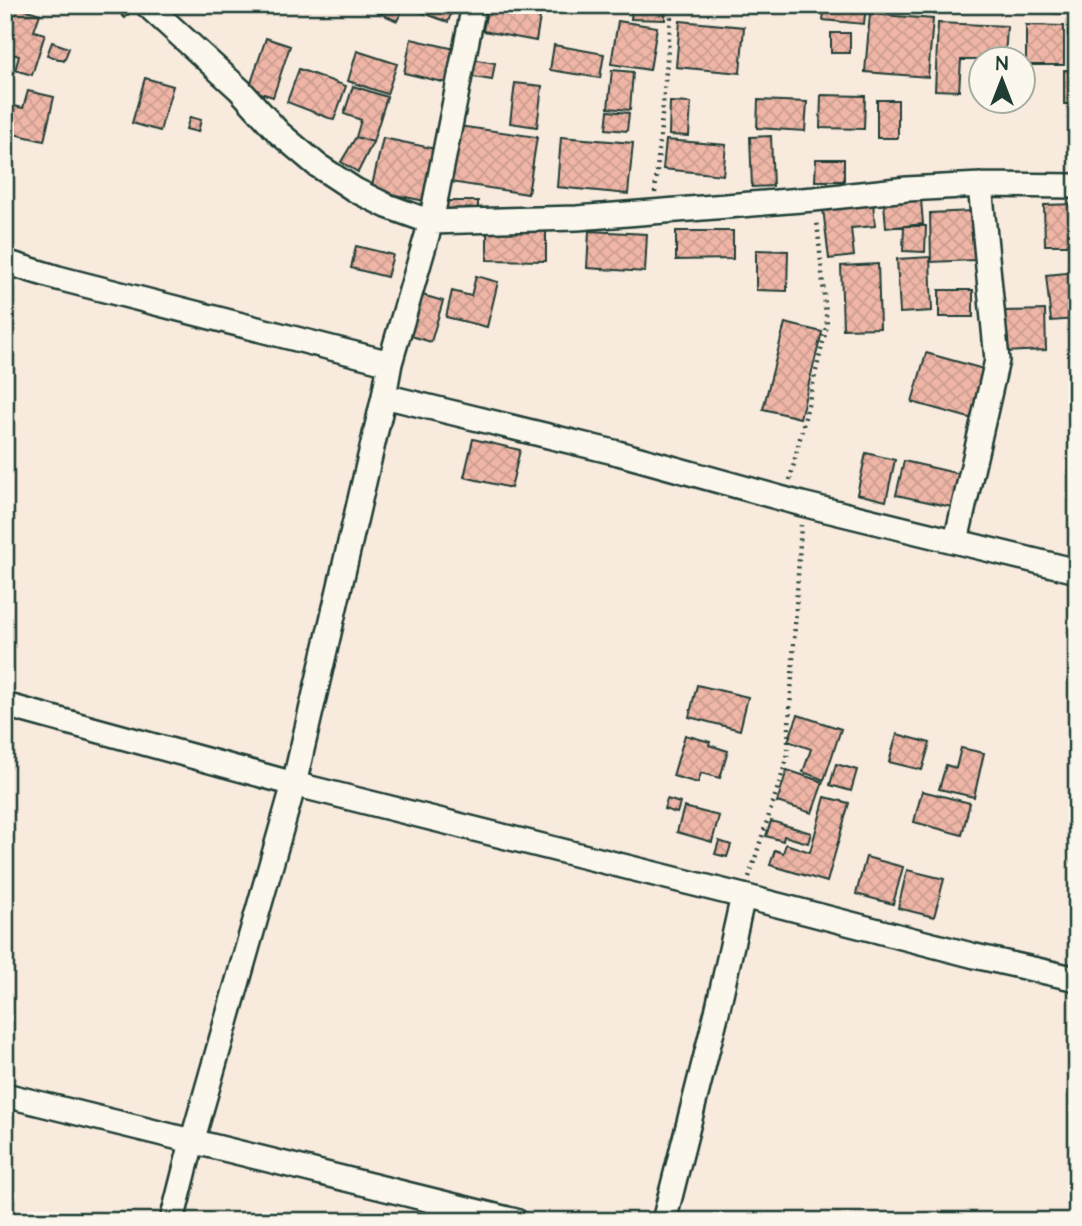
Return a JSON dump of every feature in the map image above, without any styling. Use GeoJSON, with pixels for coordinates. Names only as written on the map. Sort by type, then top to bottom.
{"type":"FeatureCollection","features":[{"type":"Feature","properties":{"kind":"street"},"geometry":{"type":"LineString","coordinates":[[147,5],[240,90],[279,133],[317,165],[355,190],[387,206],[431,222],[577,218],[907,189],[980,185],[1077,186]]}},
{"type":"Feature","properties":{"kind":"street"},"geometry":{"type":"LineString","coordinates":[[172,1221],[294,784],[390,363],[431,222],[474,5]]}},
{"type":"Feature","properties":{"kind":"street"},"geometry":{"type":"LineString","coordinates":[[957,541],[998,360],[980,185]]}},
{"type":"Feature","properties":{"kind":"street"},"geometry":{"type":"LineString","coordinates":[[5,262],[390,363]]}},
{"type":"Feature","properties":{"kind":"street"},"geometry":{"type":"LineString","coordinates":[[384,396],[618,453],[802,504],[1077,571]]}},
{"type":"Feature","properties":{"kind":"street"},"geometry":{"type":"LineString","coordinates":[[5,705],[294,784],[975,956],[1077,979]]}},
{"type":"Feature","properties":{"kind":"street"},"geometry":{"type":"LineString","coordinates":[[664,1221],[717,1012],[743,896]]}},
{"type":"Feature","properties":{"kind":"street"},"geometry":{"type":"LineString","coordinates":[[5,1095],[516,1221]]}},
{"type":"Feature","properties":{"kind":"path"},"geometry":{"type":"LineString","coordinates":[[653,212],[672,5]]}},
{"type":"Feature","properties":{"kind":"path"},"geometry":{"type":"LineString","coordinates":[[743,896],[787,759],[802,504],[788,490],[827,325],[814,199]]}},
{"type":"Feature","properties":{"kind":"building"},"geometry":{"type":"Polygon","coordinates":[[[111,5],[134,5],[135,7],[125,18],[111,5]]]}},
{"type":"Feature","properties":{"kind":"building"},"geometry":{"type":"Polygon","coordinates":[[[362,5],[405,5],[397,21],[362,5]]]}},
{"type":"Feature","properties":{"kind":"building"},"geometry":{"type":"Polygon","coordinates":[[[423,5],[454,5],[448,22],[420,12],[423,5]]]}},
{"type":"Feature","properties":{"kind":"building"},"geometry":{"type":"Polygon","coordinates":[[[488,5],[542,5],[536,41],[483,31],[488,5]]]}},
{"type":"Feature","properties":{"kind":"building"},"geometry":{"type":"Polygon","coordinates":[[[632,5],[665,5],[665,20],[631,19],[632,5]]]}},
{"type":"Feature","properties":{"kind":"building"},"geometry":{"type":"Polygon","coordinates":[[[825,5],[866,5],[864,24],[823,20],[825,5]]]}},
{"type":"Feature","properties":{"kind":"building"},"geometry":{"type":"Polygon","coordinates":[[[1031,5],[1064,5],[1064,14],[1031,12],[1031,5]]]}},
{"type":"Feature","properties":{"kind":"building"},"geometry":{"type":"Polygon","coordinates":[[[17,7],[40,14],[34,31],[45,34],[32,75],[15,70],[19,56],[5,52],[5,23],[11,25],[17,7]]]}},
{"type":"Feature","properties":{"kind":"building"},"geometry":{"type":"Polygon","coordinates":[[[870,14],[933,19],[928,77],[865,72],[870,14]]]}},
{"type":"Feature","properties":{"kind":"building"},"geometry":{"type":"Polygon","coordinates":[[[618,21],[657,27],[650,70],[611,64],[618,21]]]}},
{"type":"Feature","properties":{"kind":"building"},"geometry":{"type":"Polygon","coordinates":[[[680,21],[744,27],[740,73],[676,67],[680,21]]]}},
{"type":"Feature","properties":{"kind":"building"},"geometry":{"type":"Polygon","coordinates":[[[938,23],[1007,26],[1006,46],[967,46],[967,60],[961,60],[959,91],[935,90],[938,23]]]}},
{"type":"Feature","properties":{"kind":"building"},"geometry":{"type":"Polygon","coordinates":[[[1073,24],[1077,24],[1077,49],[1072,50],[1072,36],[1068,36],[1068,30],[1073,30],[1073,24]]]}},
{"type":"Feature","properties":{"kind":"building"},"geometry":{"type":"Polygon","coordinates":[[[1026,25],[1064,26],[1064,65],[1036,65],[1036,46],[1026,46],[1026,25]]]}},
{"type":"Feature","properties":{"kind":"building"},"geometry":{"type":"Polygon","coordinates":[[[831,33],[850,33],[850,53],[831,53],[831,33]]]}},
{"type":"Feature","properties":{"kind":"building"},"geometry":{"type":"Polygon","coordinates":[[[266,38],[290,46],[273,97],[249,89],[266,38]]]}},
{"type":"Feature","properties":{"kind":"building"},"geometry":{"type":"Polygon","coordinates":[[[411,39],[455,49],[447,83],[404,73],[411,39]]]}},
{"type":"Feature","properties":{"kind":"building"},"geometry":{"type":"Polygon","coordinates":[[[52,42],[69,48],[64,61],[47,55],[52,42]]]}},
{"type":"Feature","properties":{"kind":"building"},"geometry":{"type":"Polygon","coordinates":[[[554,45],[604,54],[600,78],[550,70],[554,45]]]}},
{"type":"Feature","properties":{"kind":"building"},"geometry":{"type":"Polygon","coordinates":[[[357,51],[397,64],[387,94],[348,81],[357,51]]]}},
{"type":"Feature","properties":{"kind":"building"},"geometry":{"type":"Polygon","coordinates":[[[471,59],[495,63],[492,80],[468,76],[471,59]]]}},
{"type":"Feature","properties":{"kind":"building"},"geometry":{"type":"Polygon","coordinates":[[[299,69],[346,86],[334,120],[287,102],[299,69]]]}},
{"type":"Feature","properties":{"kind":"building"},"geometry":{"type":"Polygon","coordinates":[[[612,70],[633,72],[630,110],[608,108],[612,70]]]}},
{"type":"Feature","properties":{"kind":"building"},"geometry":{"type":"Polygon","coordinates":[[[1064,70],[1077,71],[1077,104],[1064,104],[1064,70]]]}},
{"type":"Feature","properties":{"kind":"building"},"geometry":{"type":"Polygon","coordinates":[[[145,78],[173,86],[160,131],[132,123],[145,78]]]}},
{"type":"Feature","properties":{"kind":"building"},"geometry":{"type":"Polygon","coordinates":[[[515,83],[542,86],[537,127],[510,123],[515,83]]]}},
{"type":"Feature","properties":{"kind":"building"},"geometry":{"type":"Polygon","coordinates":[[[353,86],[387,97],[373,142],[356,137],[361,120],[344,114],[353,86]]]}},
{"type":"Feature","properties":{"kind":"building"},"geometry":{"type":"Polygon","coordinates":[[[28,91],[54,97],[44,141],[5,132],[10,105],[23,108],[28,91]]]}},
{"type":"Feature","properties":{"kind":"building"},"geometry":{"type":"Polygon","coordinates":[[[821,95],[865,96],[864,129],[820,128],[821,95]]]}},
{"type":"Feature","properties":{"kind":"building"},"geometry":{"type":"Polygon","coordinates":[[[758,100],[807,102],[805,131],[757,128],[758,100]]]}},
{"type":"Feature","properties":{"kind":"building"},"geometry":{"type":"Polygon","coordinates":[[[877,100],[898,100],[898,138],[877,138],[877,100]]]}},
{"type":"Feature","properties":{"kind":"building"},"geometry":{"type":"Polygon","coordinates":[[[670,102],[691,103],[689,136],[669,135],[670,102]]]}},
{"type":"Feature","properties":{"kind":"building"},"geometry":{"type":"Polygon","coordinates":[[[608,111],[629,113],[627,131],[606,129],[608,111]]]}},
{"type":"Feature","properties":{"kind":"building"},"geometry":{"type":"Polygon","coordinates":[[[190,117],[201,120],[198,132],[186,129],[190,117]]]}},
{"type":"Feature","properties":{"kind":"building"},"geometry":{"type":"Polygon","coordinates":[[[458,126],[537,137],[528,194],[450,182],[458,126]]]}},
{"type":"Feature","properties":{"kind":"building"},"geometry":{"type":"Polygon","coordinates":[[[771,136],[773,186],[752,187],[750,137],[771,136]]]}},
{"type":"Feature","properties":{"kind":"building"},"geometry":{"type":"Polygon","coordinates":[[[356,137],[373,142],[358,172],[341,162],[356,137]]]}},
{"type":"Feature","properties":{"kind":"building"},"geometry":{"type":"Polygon","coordinates":[[[561,137],[633,143],[628,194],[557,187],[561,137]]]}},
{"type":"Feature","properties":{"kind":"building"},"geometry":{"type":"Polygon","coordinates":[[[383,138],[436,149],[425,201],[371,190],[383,138]]]}},
{"type":"Feature","properties":{"kind":"building"},"geometry":{"type":"Polygon","coordinates":[[[666,140],[726,145],[723,175],[663,169],[666,140]]]}},
{"type":"Feature","properties":{"kind":"building"},"geometry":{"type":"Polygon","coordinates":[[[816,159],[844,159],[844,181],[815,181],[816,159]]]}},
{"type":"Feature","properties":{"kind":"building"},"geometry":{"type":"Polygon","coordinates":[[[921,199],[923,224],[886,228],[884,202],[921,199]]]}},
{"type":"Feature","properties":{"kind":"building"},"geometry":{"type":"Polygon","coordinates":[[[447,201],[478,201],[478,216],[447,216],[447,201]]]}},
{"type":"Feature","properties":{"kind":"building"},"geometry":{"type":"Polygon","coordinates":[[[873,202],[875,226],[851,228],[854,256],[829,259],[823,208],[873,202]]]}},
{"type":"Feature","properties":{"kind":"building"},"geometry":{"type":"Polygon","coordinates":[[[1077,204],[1077,245],[1045,245],[1044,205],[1077,204]]]}},
{"type":"Feature","properties":{"kind":"building"},"geometry":{"type":"Polygon","coordinates":[[[973,211],[975,260],[931,262],[930,213],[973,211]]]}},
{"type":"Feature","properties":{"kind":"building"},"geometry":{"type":"Polygon","coordinates":[[[904,226],[926,226],[925,252],[903,251],[904,226]]]}},
{"type":"Feature","properties":{"kind":"building"},"geometry":{"type":"Polygon","coordinates":[[[487,228],[546,229],[546,261],[487,260],[487,228]]]}},
{"type":"Feature","properties":{"kind":"building"},"geometry":{"type":"Polygon","coordinates":[[[589,231],[647,234],[645,272],[587,268],[589,231]]]}},
{"type":"Feature","properties":{"kind":"building"},"geometry":{"type":"Polygon","coordinates":[[[676,231],[733,231],[733,259],[676,260],[676,231]]]}},
{"type":"Feature","properties":{"kind":"building"},"geometry":{"type":"Polygon","coordinates":[[[356,246],[393,255],[387,277],[351,268],[356,246]]]}},
{"type":"Feature","properties":{"kind":"building"},"geometry":{"type":"Polygon","coordinates":[[[756,250],[788,251],[787,291],[756,290],[756,250]]]}},
{"type":"Feature","properties":{"kind":"building"},"geometry":{"type":"Polygon","coordinates":[[[930,257],[932,311],[900,313],[897,259],[930,257]]]}},
{"type":"Feature","properties":{"kind":"building"},"geometry":{"type":"Polygon","coordinates":[[[878,264],[880,328],[843,329],[841,266],[878,264]]]}},
{"type":"Feature","properties":{"kind":"building"},"geometry":{"type":"Polygon","coordinates":[[[1077,272],[1077,319],[1051,321],[1046,275],[1077,272]]]}},
{"type":"Feature","properties":{"kind":"building"},"geometry":{"type":"Polygon","coordinates":[[[476,276],[498,282],[487,327],[446,317],[452,291],[471,296],[476,276]]]}},
{"type":"Feature","properties":{"kind":"building"},"geometry":{"type":"Polygon","coordinates":[[[939,290],[973,290],[973,317],[939,317],[939,290]]]}},
{"type":"Feature","properties":{"kind":"building"},"geometry":{"type":"Polygon","coordinates":[[[419,294],[443,301],[431,342],[408,335],[419,294]]]}},
{"type":"Feature","properties":{"kind":"building"},"geometry":{"type":"Polygon","coordinates":[[[1045,310],[1046,350],[1003,352],[1003,311],[1045,310]]]}},
{"type":"Feature","properties":{"kind":"building"},"geometry":{"type":"Polygon","coordinates":[[[785,323],[822,332],[800,418],[763,409],[785,323]]]}},
{"type":"Feature","properties":{"kind":"building"},"geometry":{"type":"Polygon","coordinates":[[[926,353],[987,370],[973,419],[912,402],[926,353]]]}},
{"type":"Feature","properties":{"kind":"building"},"geometry":{"type":"Polygon","coordinates":[[[473,439],[520,450],[511,488],[464,477],[473,439]]]}},
{"type":"Feature","properties":{"kind":"building"},"geometry":{"type":"Polygon","coordinates":[[[866,453],[895,460],[886,501],[857,494],[866,453]]]}},
{"type":"Feature","properties":{"kind":"building"},"geometry":{"type":"Polygon","coordinates":[[[904,461],[960,474],[952,507],[896,495],[904,461]]]}},
{"type":"Feature","properties":{"kind":"building"},"geometry":{"type":"Polygon","coordinates":[[[697,685],[748,697],[740,730],[689,717],[697,685]]]}},
{"type":"Feature","properties":{"kind":"building"},"geometry":{"type":"Polygon","coordinates":[[[798,715],[841,729],[824,780],[803,772],[811,749],[788,741],[798,715]]]}},
{"type":"Feature","properties":{"kind":"building"},"geometry":{"type":"Polygon","coordinates":[[[897,734],[930,743],[922,770],[889,762],[897,734]]]}},
{"type":"Feature","properties":{"kind":"building"},"geometry":{"type":"Polygon","coordinates":[[[685,735],[710,742],[709,745],[728,751],[720,778],[701,773],[698,783],[673,776],[685,735]]]}},
{"type":"Feature","properties":{"kind":"building"},"geometry":{"type":"Polygon","coordinates":[[[961,748],[984,753],[974,797],[939,789],[946,765],[956,768],[961,748]]]}},
{"type":"Feature","properties":{"kind":"building"},"geometry":{"type":"Polygon","coordinates":[[[836,764],[857,770],[851,791],[830,785],[836,764]]]}},
{"type":"Feature","properties":{"kind":"building"},"geometry":{"type":"Polygon","coordinates":[[[787,770],[823,782],[812,813],[777,802],[787,770]]]}},
{"type":"Feature","properties":{"kind":"building"},"geometry":{"type":"Polygon","coordinates":[[[922,791],[970,803],[962,835],[914,822],[922,791]]]}},
{"type":"Feature","properties":{"kind":"building"},"geometry":{"type":"Polygon","coordinates":[[[825,797],[849,803],[827,882],[770,865],[775,850],[783,853],[786,844],[810,852],[825,797]]]}},
{"type":"Feature","properties":{"kind":"building"},"geometry":{"type":"Polygon","coordinates":[[[667,799],[680,803],[677,813],[664,809],[667,799]]]}},
{"type":"Feature","properties":{"kind":"building"},"geometry":{"type":"Polygon","coordinates":[[[684,807],[719,816],[712,842],[677,832],[684,807]]]}},
{"type":"Feature","properties":{"kind":"building"},"geometry":{"type":"Polygon","coordinates":[[[771,821],[811,833],[808,843],[784,836],[783,841],[766,836],[771,821]]]}},
{"type":"Feature","properties":{"kind":"building"},"geometry":{"type":"Polygon","coordinates":[[[719,841],[731,845],[727,857],[715,854],[719,841]]]}},
{"type":"Feature","properties":{"kind":"building"},"geometry":{"type":"Polygon","coordinates":[[[866,857],[903,867],[893,904],[856,894],[866,857]]]}},
{"type":"Feature","properties":{"kind":"building"},"geometry":{"type":"Polygon","coordinates":[[[907,870],[944,879],[934,917],[898,908],[907,870]]]}}]}
